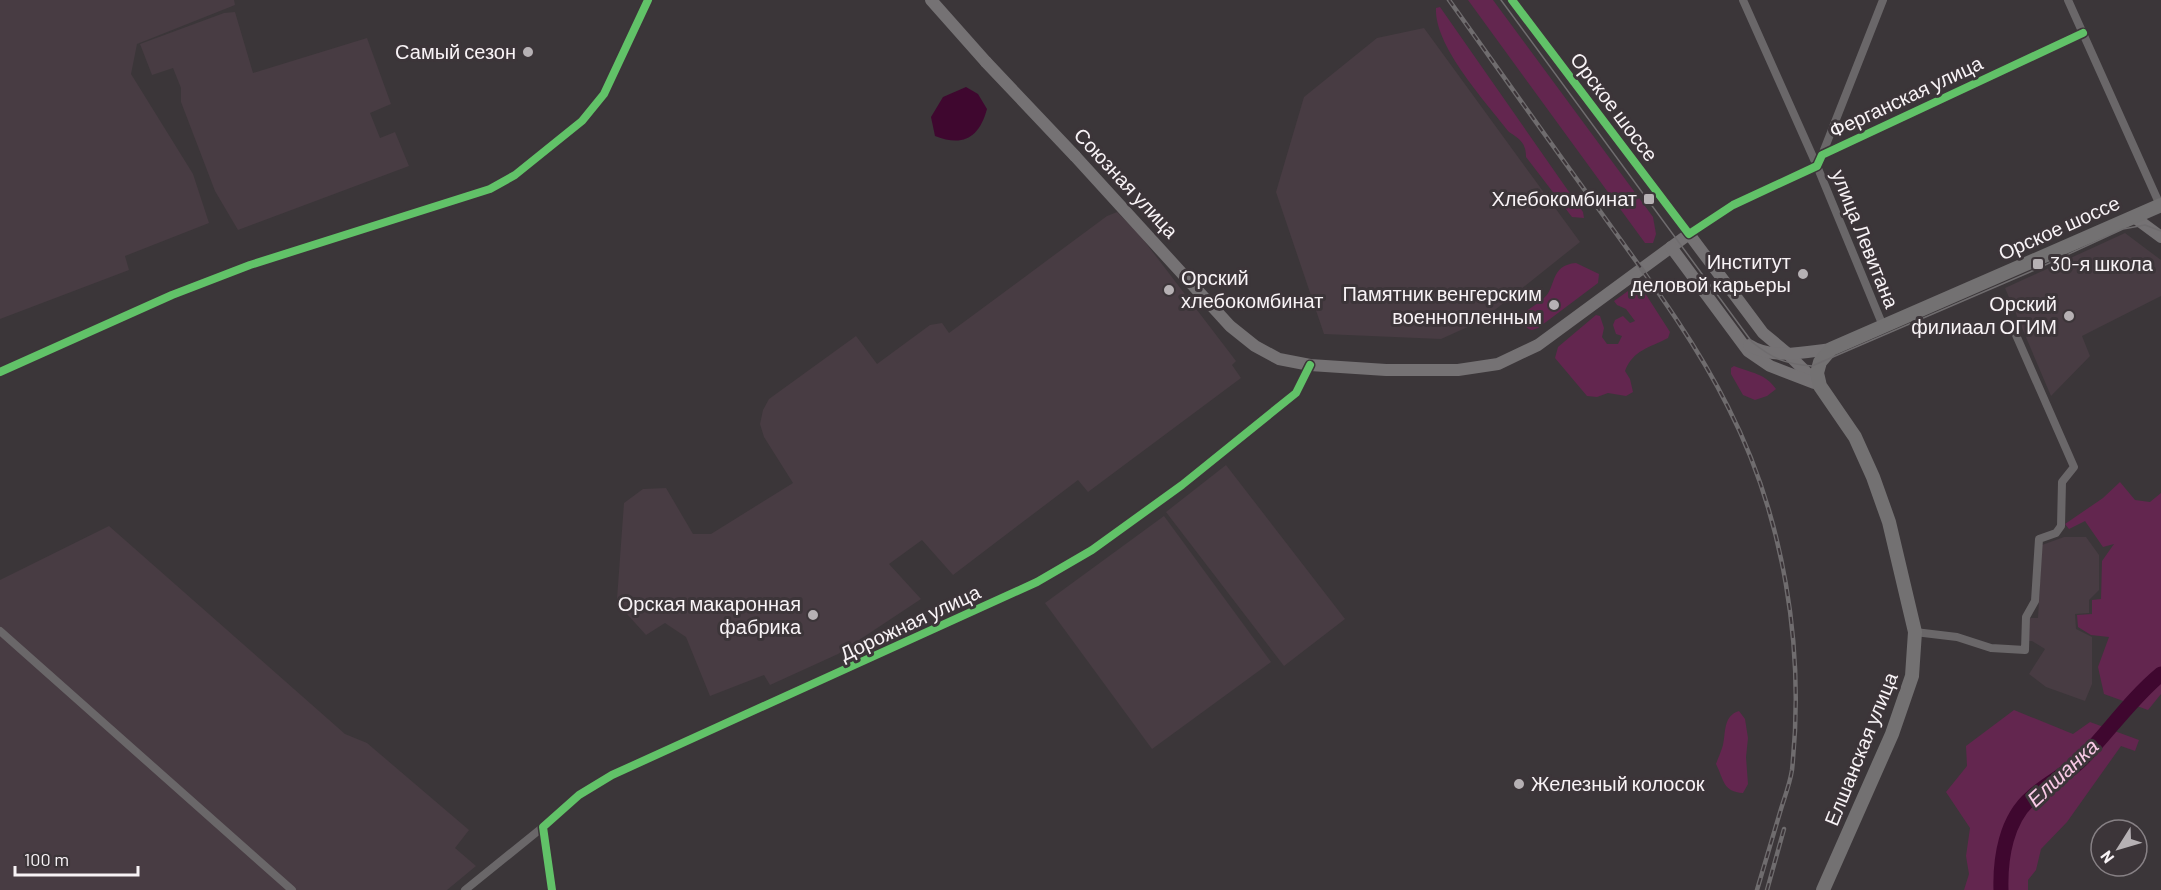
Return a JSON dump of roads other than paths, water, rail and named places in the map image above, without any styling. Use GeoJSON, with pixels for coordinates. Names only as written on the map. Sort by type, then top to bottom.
{"type":"FeatureCollection","features":[{"type":"Feature","properties":{"kind":"main road","name":"Союзная улица"},"geometry":{"type":"LineString","coordinates":[[931,0],[1230,326],[1255,346],[1279,359],[1310,365],[1386,370],[1458,370],[1498,364],[1538,345],[1689,234]]}},
{"type":"Feature","properties":{"kind":"main road","name":"Орское шоссе"},"geometry":{"type":"LineString","coordinates":[[1689,234],[1763,333],[1787,353],[1831,349],[2134,217],[2158,209]]}},
{"type":"Feature","properties":{"kind":"main road"},"geometry":{"type":"LineString","coordinates":[[2134,217],[2161,237]]}},
{"type":"Feature","properties":{"kind":"main road"},"geometry":{"type":"LineString","coordinates":[[1671,247],[1748,351],[1770,366],[1820,386]]}},
{"type":"Feature","properties":{"kind":"main road"},"geometry":{"type":"LineString","coordinates":[[1738,338],[1763,351],[1787,353],[1820,386]]}},
{"type":"Feature","properties":{"kind":"main road"},"geometry":{"type":"LineString","coordinates":[[1820,386],[1817,373],[1820,362],[1831,349]]}},
{"type":"Feature","properties":{"kind":"main road","name":"Елшанская улица"},"geometry":{"type":"LineString","coordinates":[[1820,386],[1855,437],[1873,477],[1889,522],[1915,632],[1912,676],[1892,734],[1823,890]]}},
{"type":"Feature","properties":{"kind":"street"},"geometry":{"type":"LineString","coordinates":[[0,372],[172,295],[239,269],[490,189],[516,175],[582,121],[604,94],[648,0]]}},
{"type":"Feature","properties":{"kind":"street","name":"Орское шоссе"},"geometry":{"type":"LineString","coordinates":[[1512,0],[1689,234]]}},
{"type":"Feature","properties":{"kind":"street","name":"улица Левитана"},"geometry":{"type":"LineString","coordinates":[[1743,0],[1817,166],[1883,326]]}},
{"type":"Feature","properties":{"kind":"street"},"geometry":{"type":"LineString","coordinates":[[1822,155],[1883,0]]}},
{"type":"Feature","properties":{"kind":"street"},"geometry":{"type":"LineString","coordinates":[[2068,0],[2158,209]]}},
{"type":"Feature","properties":{"kind":"street","name":"Ферганская улица"},"geometry":{"type":"LineString","coordinates":[[1817,166],[1822,155],[2083,33]]}},
{"type":"Feature","properties":{"kind":"street"},"geometry":{"type":"LineString","coordinates":[[1689,234],[1732,205],[1817,166]]}},
{"type":"Feature","properties":{"kind":"street"},"geometry":{"type":"LineString","coordinates":[[1915,632],[1957,637],[1990,648],[2025,650],[2026,617],[2035,601],[2039,539],[2056,533],[2061,526],[2062,482],[2074,467],[2016,334]]}},
{"type":"Feature","properties":{"kind":"street","name":"Дорожная улица"},"geometry":{"type":"LineString","coordinates":[[465,890],[543,828],[579,795],[612,775],[1037,582],[1092,550],[1182,485],[1296,393],[1310,365]]}},
{"type":"Feature","properties":{"kind":"street"},"geometry":{"type":"LineString","coordinates":[[0,631],[292,890]]}},
{"type":"Feature","properties":{"kind":"street"},"geometry":{"type":"LineString","coordinates":[[543,828],[552,890]]}},
{"type":"Feature","properties":{"kind":"waterway","name":"Елшанка"},"geometry":{"type":"LineString","coordinates":[[2001,890],[2006,840],[2023,806],[2038,792],[2077,764],[2161,674]]}},
{"type":"Feature","properties":{"kind":"tram line"},"geometry":{"type":"LineString","coordinates":[[1501,0],[1752,342],[1780,360],[1812,366],[2030,272],[2123,229],[2145,225],[2161,231]]}},
{"type":"Feature","properties":{"kind":"railway"},"geometry":{"type":"LineString","coordinates":[[1449,0],[1651,282],[1700,356],[1728,407],[1763,493],[1786,584],[1795,677],[1795,724],[1790,780],[1757,890]]}},
{"type":"Feature","properties":{"kind":"railway"},"geometry":{"type":"LineString","coordinates":[[1767,890],[1784,829]]}},
{"type":"Feature","properties":{"kind":"place","name":"Самый сезон"},"geometry":{"type":"Point","coordinates":[528,52]}},
{"type":"Feature","properties":{"kind":"place","name":"Хлебокомбинат"},"geometry":{"type":"Point","coordinates":[1649,199]}},
{"type":"Feature","properties":{"kind":"place","name":"30-я школа"},"geometry":{"type":"Point","coordinates":[2038,264]}},
{"type":"Feature","properties":{"kind":"place","name":"Институт деловой карьеры"},"geometry":{"type":"Point","coordinates":[1803,274]}},
{"type":"Feature","properties":{"kind":"place","name":"Орский хлебокомбинат"},"geometry":{"type":"Point","coordinates":[1169,290]}},
{"type":"Feature","properties":{"kind":"place","name":"Памятник венгерским военнопленным"},"geometry":{"type":"Point","coordinates":[1554,305]}},
{"type":"Feature","properties":{"kind":"place","name":"Орский филиаал ОГИМ"},"geometry":{"type":"Point","coordinates":[2069,316]}},
{"type":"Feature","properties":{"kind":"place","name":"Орская макаронная фабрика"},"geometry":{"type":"Point","coordinates":[813,615]}},
{"type":"Feature","properties":{"kind":"place","name":"Железный колосок"},"geometry":{"type":"Point","coordinates":[1519,784]}}]}
